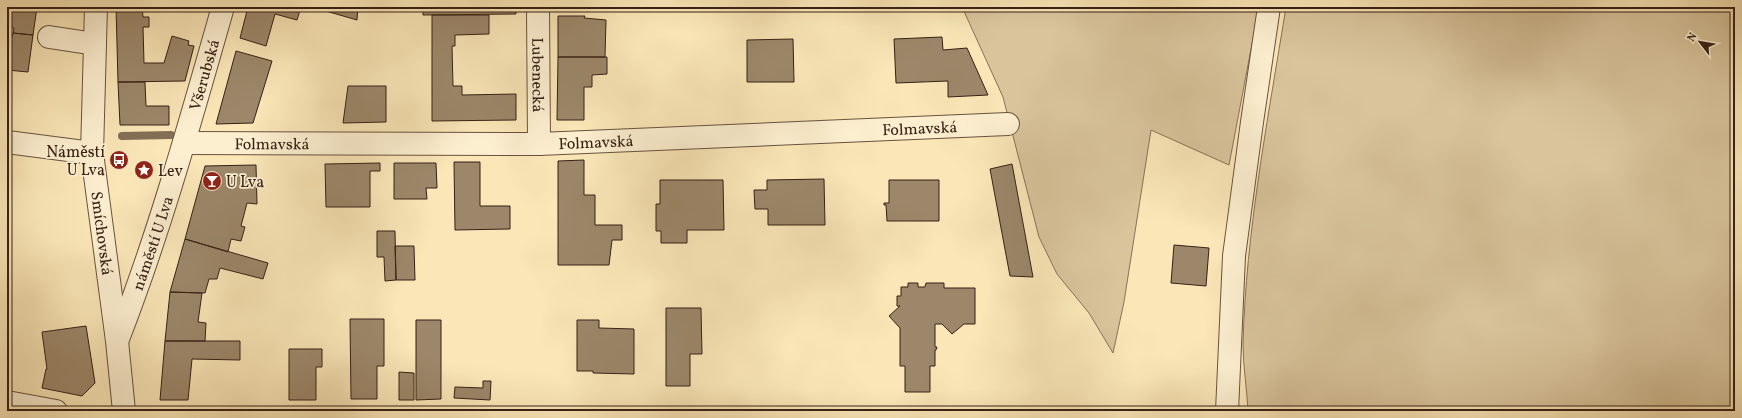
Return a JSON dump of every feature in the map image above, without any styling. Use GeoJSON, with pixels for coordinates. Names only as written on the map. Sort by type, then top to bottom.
{"type":"FeatureCollection","features":[{"type":"Feature","properties":{"kind":"street","name":"Smíchovská"},"geometry":{"type":"LineString","coordinates":[[96,7],[92,153],[117,341],[124,411]]}},
{"type":"Feature","properties":{"kind":"street","name":"Všerubská"},"geometry":{"type":"LineString","coordinates":[[184,142],[223,7]]}},
{"type":"Feature","properties":{"kind":"street","name":"Lubenecká"},"geometry":{"type":"LineString","coordinates":[[538,7],[539,144]]}},
{"type":"Feature","properties":{"kind":"street"},"geometry":{"type":"LineString","coordinates":[[1227,411],[1234,256],[1269,7]]}},
{"type":"Feature","properties":{"kind":"street"},"geometry":{"type":"LineString","coordinates":[[49,37],[95,44]]}},
{"type":"Feature","properties":{"kind":"street","name":"Folmavská"},"geometry":{"type":"LineString","coordinates":[[184,142],[539,144],[1008,124]]}},
{"type":"Feature","properties":{"kind":"street"},"geometry":{"type":"LineString","coordinates":[[7,142],[92,153]]}},
{"type":"Feature","properties":{"kind":"street","name":"náměstí U Lva"},"geometry":{"type":"LineString","coordinates":[[117,341],[136,292],[184,142]]}},
{"type":"Feature","properties":{"kind":"street"},"geometry":{"type":"LineString","coordinates":[[7,402],[56,411]]}},
{"type":"Feature","properties":{"kind":"shaded area"},"geometry":{"type":"Polygon","coordinates":[[[962,7],[1259,7],[1229,165],[1151,130],[1124,302],[1113,353],[1089,313],[1057,274],[1039,237],[1003,97],[962,7]]]}},
{"type":"Feature","properties":{"kind":"shaded area"},"geometry":{"type":"Polygon","coordinates":[[[1286,7],[1735,7],[1735,411],[1248,411],[1243,344],[1248,259],[1265,133],[1286,7]]]}},
{"type":"Feature","properties":{"kind":"building"},"geometry":{"type":"Polygon","coordinates":[[[7,7],[37,7],[33,35],[13,33],[14,28],[7,27],[7,7]]]}},
{"type":"Feature","properties":{"kind":"building"},"geometry":{"type":"Polygon","coordinates":[[[116,7],[142,7],[143,17],[149,17],[149,27],[143,27],[144,63],[164,63],[172,36],[189,41],[188,45],[194,46],[185,81],[118,82],[116,7]]]}},
{"type":"Feature","properties":{"kind":"building"},"geometry":{"type":"Polygon","coordinates":[[[248,7],[301,7],[297,20],[275,14],[266,46],[240,38],[248,7]]]}},
{"type":"Feature","properties":{"kind":"building"},"geometry":{"type":"Polygon","coordinates":[[[312,7],[358,7],[357,20],[312,7]]]}},
{"type":"Feature","properties":{"kind":"building"},"geometry":{"type":"Polygon","coordinates":[[[423,7],[516,7],[516,14],[423,15],[423,7]]]}},
{"type":"Feature","properties":{"kind":"building"},"geometry":{"type":"Polygon","coordinates":[[[432,15],[489,15],[489,34],[455,35],[455,46],[452,46],[453,86],[462,86],[462,95],[516,94],[516,120],[432,121],[432,15]]]}},
{"type":"Feature","properties":{"kind":"building"},"geometry":{"type":"Polygon","coordinates":[[[558,16],[585,16],[584,18],[606,20],[605,57],[558,57],[558,16]]]}},
{"type":"Feature","properties":{"kind":"building"},"geometry":{"type":"Polygon","coordinates":[[[13,33],[33,35],[28,72],[7,70],[7,36],[12,37],[13,33]]]}},
{"type":"Feature","properties":{"kind":"building"},"geometry":{"type":"Polygon","coordinates":[[[942,37],[943,50],[967,48],[988,95],[948,97],[948,81],[896,83],[894,39],[942,37]]]}},
{"type":"Feature","properties":{"kind":"building"},"geometry":{"type":"Polygon","coordinates":[[[793,39],[794,82],[747,82],[747,40],[793,39]]]}},
{"type":"Feature","properties":{"kind":"building"},"geometry":{"type":"Polygon","coordinates":[[[236,51],[272,61],[253,123],[216,124],[236,51]]]}},
{"type":"Feature","properties":{"kind":"building"},"geometry":{"type":"Polygon","coordinates":[[[558,57],[607,57],[607,74],[592,75],[592,87],[584,87],[584,120],[557,120],[558,57]]]}},
{"type":"Feature","properties":{"kind":"building"},"geometry":{"type":"Polygon","coordinates":[[[118,82],[145,82],[146,106],[169,106],[169,125],[120,125],[118,82]]]}},
{"type":"Feature","properties":{"kind":"building"},"geometry":{"type":"Polygon","coordinates":[[[348,86],[386,86],[386,122],[343,123],[348,86]]]}},
{"type":"Feature","properties":{"kind":"building"},"geometry":{"type":"Polygon","coordinates":[[[584,160],[584,195],[595,195],[595,225],[622,225],[622,240],[612,240],[609,265],[558,265],[558,161],[584,160]]]}},
{"type":"Feature","properties":{"kind":"building"},"geometry":{"type":"Polygon","coordinates":[[[454,162],[480,162],[480,206],[510,206],[510,229],[455,230],[454,162]]]}},
{"type":"Feature","properties":{"kind":"building"},"geometry":{"type":"Polygon","coordinates":[[[380,163],[380,171],[370,171],[370,207],[326,207],[325,164],[380,163]]]}},
{"type":"Feature","properties":{"kind":"building"},"geometry":{"type":"Polygon","coordinates":[[[394,163],[436,163],[437,188],[426,188],[427,199],[394,199],[394,163]]]}},
{"type":"Feature","properties":{"kind":"building"},"geometry":{"type":"Polygon","coordinates":[[[1012,164],[1033,277],[1010,276],[990,169],[1012,164]]]}},
{"type":"Feature","properties":{"kind":"building"},"geometry":{"type":"Polygon","coordinates":[[[256,165],[257,204],[247,203],[241,226],[245,227],[241,241],[231,239],[228,252],[185,239],[205,166],[256,165]]]}},
{"type":"Feature","properties":{"kind":"building"},"geometry":{"type":"Polygon","coordinates":[[[824,179],[825,225],[768,225],[768,209],[755,209],[754,190],[767,190],[767,180],[824,179]]]}},
{"type":"Feature","properties":{"kind":"building"},"geometry":{"type":"Polygon","coordinates":[[[660,180],[723,180],[724,230],[687,230],[687,243],[661,243],[661,231],[656,231],[656,204],[660,204],[660,180]]]}},
{"type":"Feature","properties":{"kind":"building"},"geometry":{"type":"Polygon","coordinates":[[[889,180],[939,180],[939,221],[887,221],[886,205],[884,205],[884,203],[889,203],[889,180]]]}},
{"type":"Feature","properties":{"kind":"building"},"geometry":{"type":"Polygon","coordinates":[[[377,231],[395,231],[396,280],[385,281],[384,257],[377,257],[377,231]]]}},
{"type":"Feature","properties":{"kind":"building"},"geometry":{"type":"Polygon","coordinates":[[[185,239],[268,263],[263,279],[220,268],[217,279],[209,279],[205,293],[170,292],[185,239]]]}},
{"type":"Feature","properties":{"kind":"building"},"geometry":{"type":"Polygon","coordinates":[[[1174,245],[1209,248],[1206,286],[1171,283],[1174,245]]]}},
{"type":"Feature","properties":{"kind":"building"},"geometry":{"type":"Polygon","coordinates":[[[395,246],[414,246],[415,280],[396,280],[395,246]]]}},
{"type":"Feature","properties":{"kind":"building"},"geometry":{"type":"Polygon","coordinates":[[[908,283],[918,283],[918,287],[925,287],[926,283],[944,283],[944,288],[975,288],[975,324],[964,324],[952,334],[942,324],[935,324],[935,347],[937,347],[935,350],[935,366],[930,366],[930,392],[905,392],[905,366],[900,366],[900,328],[889,316],[900,306],[897,306],[897,296],[901,296],[901,287],[908,287],[908,283]]]}},
{"type":"Feature","properties":{"kind":"building"},"geometry":{"type":"Polygon","coordinates":[[[170,292],[202,293],[198,322],[206,323],[205,341],[165,341],[170,292]]]}},
{"type":"Feature","properties":{"kind":"building"},"geometry":{"type":"Polygon","coordinates":[[[666,308],[701,308],[702,354],[690,354],[690,386],[666,386],[666,308]]]}},
{"type":"Feature","properties":{"kind":"building"},"geometry":{"type":"Polygon","coordinates":[[[350,319],[384,319],[384,366],[377,366],[377,399],[351,399],[350,319]]]}},
{"type":"Feature","properties":{"kind":"building"},"geometry":{"type":"Polygon","coordinates":[[[416,320],[441,320],[441,399],[416,400],[416,320]]]}},
{"type":"Feature","properties":{"kind":"building"},"geometry":{"type":"Polygon","coordinates":[[[577,320],[599,320],[599,328],[634,329],[634,374],[577,371],[577,320]]]}},
{"type":"Feature","properties":{"kind":"building"},"geometry":{"type":"Polygon","coordinates":[[[86,326],[95,383],[82,396],[42,388],[47,369],[42,332],[86,326]]]}},
{"type":"Feature","properties":{"kind":"building"},"geometry":{"type":"Polygon","coordinates":[[[165,341],[240,341],[240,360],[192,359],[188,400],[160,400],[165,341]]]}},
{"type":"Feature","properties":{"kind":"building"},"geometry":{"type":"Polygon","coordinates":[[[289,349],[322,349],[322,367],[316,367],[316,400],[289,400],[289,349]]]}},
{"type":"Feature","properties":{"kind":"building"},"geometry":{"type":"Polygon","coordinates":[[[399,372],[414,373],[414,400],[399,400],[399,372]]]}},
{"type":"Feature","properties":{"kind":"building"},"geometry":{"type":"Polygon","coordinates":[[[483,381],[491,381],[490,400],[454,398],[455,387],[483,388],[483,381]]]}},
{"type":"Feature","properties":{"kind":"waterway"},"geometry":{"type":"LineString","coordinates":[[122,136],[171,135]]}},
{"type":"Feature","properties":{"kind":"place","name":"Náměstí U Lva"},"geometry":{"type":"Point","coordinates":[119,160]}},
{"type":"Feature","properties":{"kind":"place","name":"Lev"},"geometry":{"type":"Point","coordinates":[144,170]}},
{"type":"Feature","properties":{"kind":"place","name":"U Lva"},"geometry":{"type":"Point","coordinates":[212,181]}}]}
